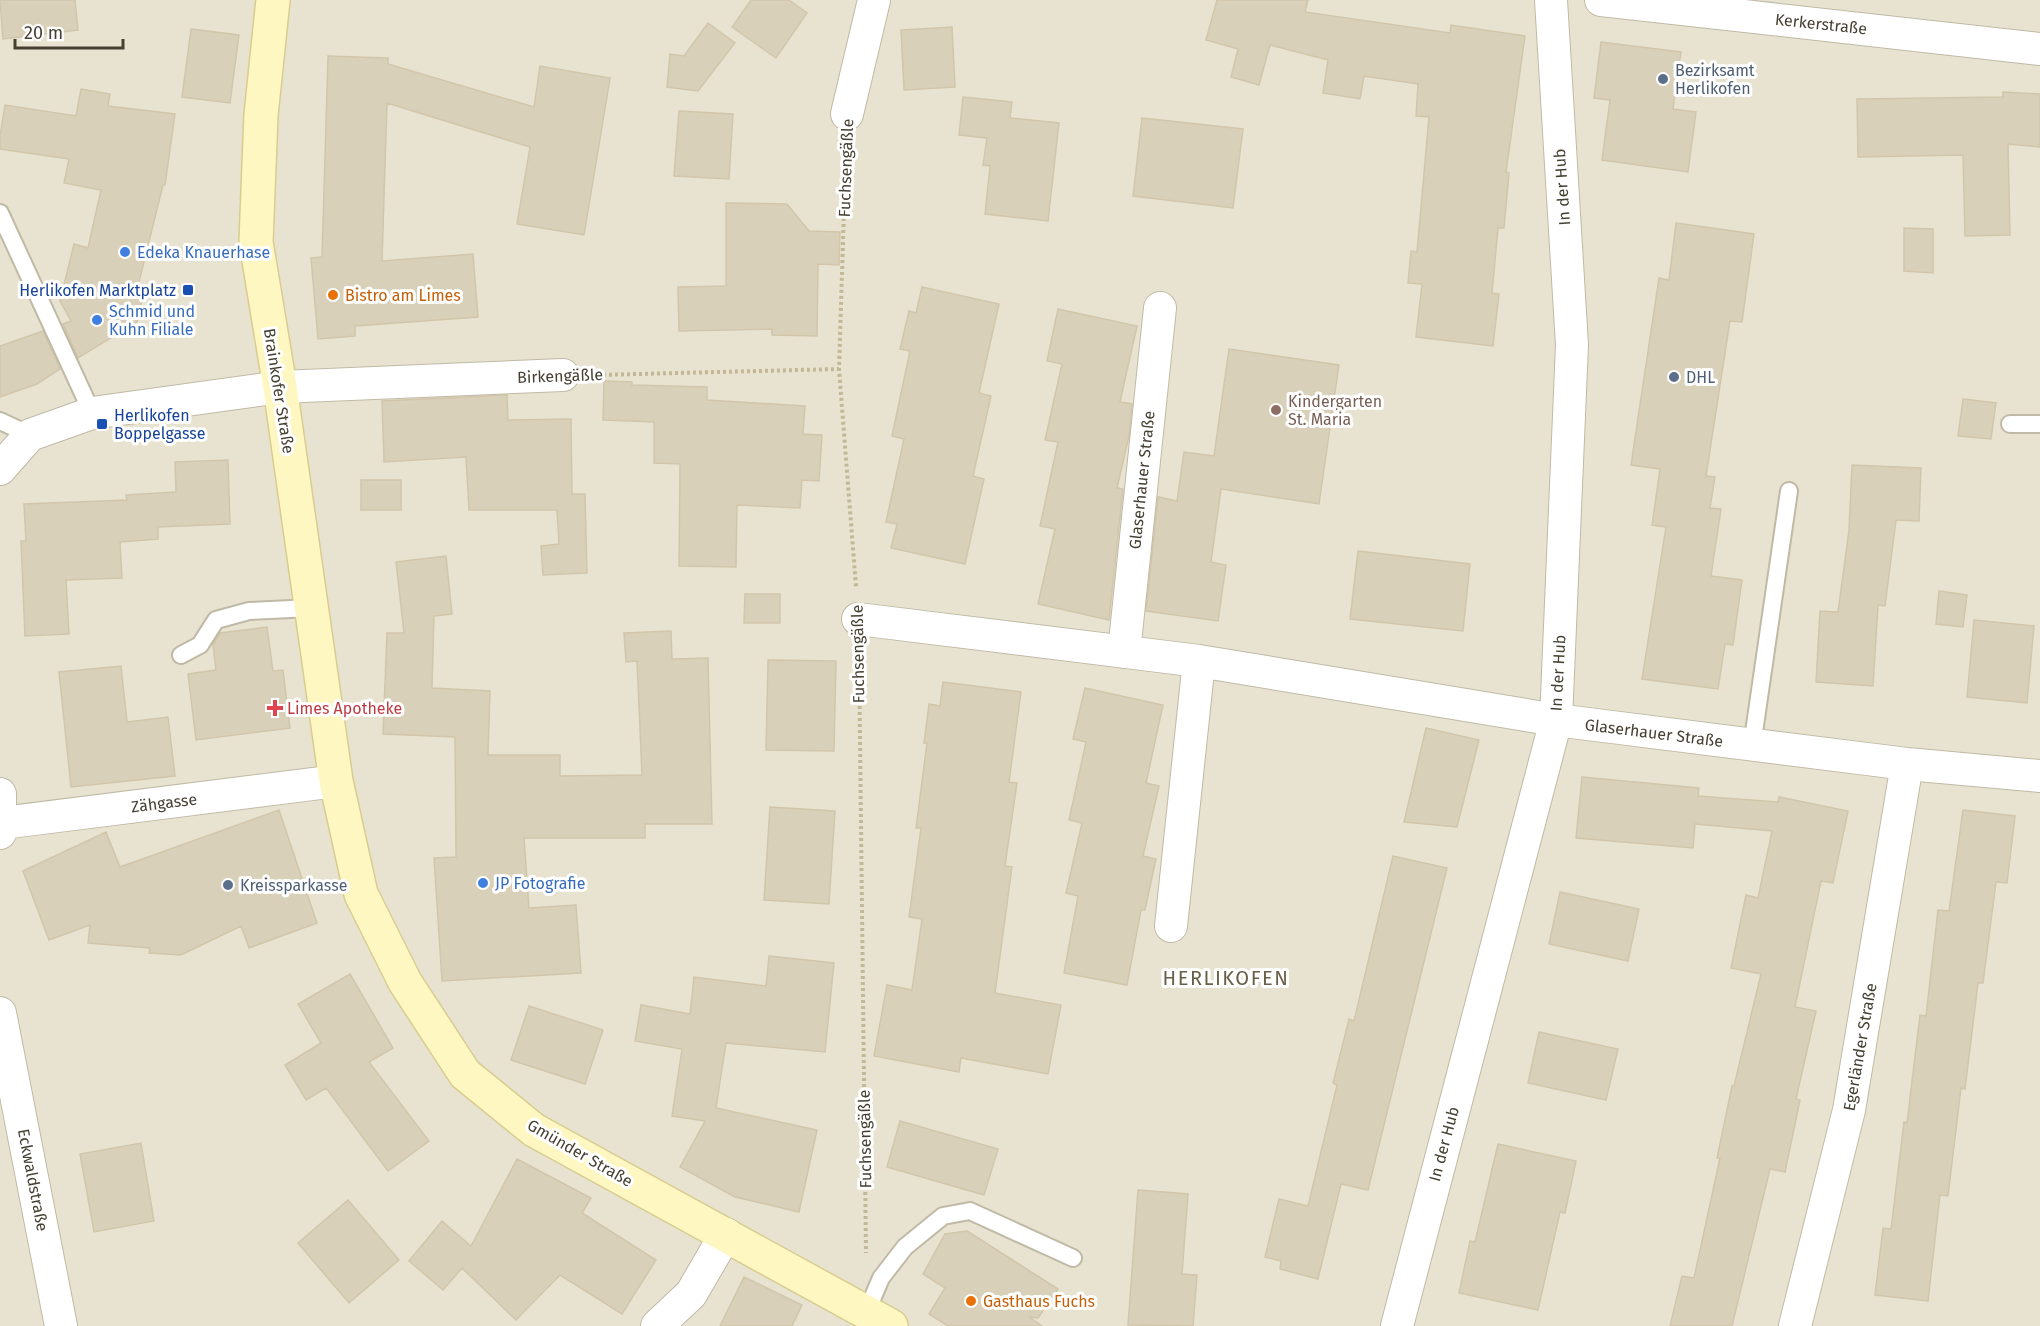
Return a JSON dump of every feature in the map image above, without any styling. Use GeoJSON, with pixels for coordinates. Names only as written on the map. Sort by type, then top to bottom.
{"type":"FeatureCollection","features":[{"type":"Feature","properties":{"kind":"main road","name":"Brainkofer Straße"},"geometry":{"type":"LineString","coordinates":[[273,0],[261,115],[256,242],[280,387],[336,781]]}},
{"type":"Feature","properties":{"kind":"main road","name":"Gmünder Straße"},"geometry":{"type":"LineString","coordinates":[[336,781],[361,894],[405,982],[465,1074],[534,1130],[726,1234],[871,1321]]}},
{"type":"Feature","properties":{"kind":"street","name":"Fuchsengäßle"},"geometry":{"type":"LineString","coordinates":[[847,114],[874,0]]}},
{"type":"Feature","properties":{"kind":"street","name":"In der Hub"},"geometry":{"type":"LineString","coordinates":[[1397,1326],[1556,720],[1572,345],[1551,0]]}},
{"type":"Feature","properties":{"kind":"street","name":"Kerkerstraße"},"geometry":{"type":"LineString","coordinates":[[1601,0],[1772,9],[2040,49]]}},
{"type":"Feature","properties":{"kind":"street","name":"Glaserhauer Straße"},"geometry":{"type":"LineString","coordinates":[[1124,652],[1160,308]]}},
{"type":"Feature","properties":{"kind":"street","name":"Birkengäßle"},"geometry":{"type":"LineString","coordinates":[[30,435],[93,414],[280,387],[563,375]]}},
{"type":"Feature","properties":{"kind":"street"},"geometry":{"type":"LineString","coordinates":[[0,469],[30,435]]}},
{"type":"Feature","properties":{"kind":"street","name":"Glaserhauer Straße"},"geometry":{"type":"LineString","coordinates":[[858,619],[1199,661],[1556,720],[1907,764],[2040,776]]}},
{"type":"Feature","properties":{"kind":"street"},"geometry":{"type":"LineString","coordinates":[[1172,926],[1199,661]]}},
{"type":"Feature","properties":{"kind":"street","name":"Egerländer Straße"},"geometry":{"type":"LineString","coordinates":[[1795,1326],[1850,1110],[1907,764]]}},
{"type":"Feature","properties":{"kind":"street","name":"Zähgasse"},"geometry":{"type":"LineString","coordinates":[[1,817],[336,781]]}},
{"type":"Feature","properties":{"kind":"street","name":"Eckwaldstraße"},"geometry":{"type":"LineString","coordinates":[[1,1028],[61,1326]]}},
{"type":"Feature","properties":{"kind":"street"},"geometry":{"type":"LineString","coordinates":[[657,1326],[690,1294],[726,1234]]}},
{"type":"Feature","properties":{"kind":"lane"},"geometry":{"type":"LineString","coordinates":[[0,213],[93,414]]}},
{"type":"Feature","properties":{"kind":"lane"},"geometry":{"type":"LineString","coordinates":[[0,421],[30,435]]}},
{"type":"Feature","properties":{"kind":"lane"},"geometry":{"type":"LineString","coordinates":[[2010,424],[2040,424]]}},
{"type":"Feature","properties":{"kind":"lane"},"geometry":{"type":"LineString","coordinates":[[1752,746],[1789,491]]}},
{"type":"Feature","properties":{"kind":"lane"},"geometry":{"type":"LineString","coordinates":[[182,655],[200,645],[216,620],[249,611],[312,608]]}},
{"type":"Feature","properties":{"kind":"lane"},"geometry":{"type":"LineString","coordinates":[[871,1321],[881,1278],[904,1247],[943,1216],[970,1211],[1073,1258]]}},
{"type":"Feature","properties":{"kind":"path","name":"Fuchsengäßle"},"geometry":{"type":"LineString","coordinates":[[847,114],[839,369],[858,619],[871,1321]]}},
{"type":"Feature","properties":{"kind":"path","name":"Birkengäßle"},"geometry":{"type":"LineString","coordinates":[[563,375],[839,369]]}},
{"type":"Feature","properties":{"kind":"shaded area"},"geometry":{"type":"Polygon","coordinates":[[[0,0],[2040,0],[2040,1326],[0,1326],[0,0]]]}},
{"type":"Feature","properties":{"kind":"building"},"geometry":{"type":"Polygon","coordinates":[[[0,0],[75,0],[78,30],[3,39],[0,0]]]}},
{"type":"Feature","properties":{"kind":"building"},"geometry":{"type":"Polygon","coordinates":[[[751,0],[789,0],[807,13],[776,58],[732,27],[751,0]]]}},
{"type":"Feature","properties":{"kind":"building"},"geometry":{"type":"Polygon","coordinates":[[[1217,0],[1308,0],[1305,12],[1450,33],[1451,25],[1525,36],[1506,172],[1509,173],[1504,228],[1498,228],[1492,293],[1499,294],[1493,346],[1416,337],[1422,284],[1408,283],[1411,251],[1417,252],[1429,117],[1416,116],[1418,84],[1364,76],[1360,99],[1323,93],[1328,60],[1270,45],[1259,85],[1231,77],[1238,49],[1206,40],[1217,0]]]}},
{"type":"Feature","properties":{"kind":"building"},"geometry":{"type":"Polygon","coordinates":[[[708,23],[735,43],[698,91],[667,87],[670,54],[684,56],[708,23]]]}},
{"type":"Feature","properties":{"kind":"building"},"geometry":{"type":"Polygon","coordinates":[[[952,27],[955,87],[904,90],[901,30],[952,27]]]}},
{"type":"Feature","properties":{"kind":"building"},"geometry":{"type":"Polygon","coordinates":[[[191,29],[239,35],[230,103],[182,97],[191,29]]]}},
{"type":"Feature","properties":{"kind":"building"},"geometry":{"type":"Polygon","coordinates":[[[1601,42],[1681,52],[1673,109],[1696,112],[1688,172],[1602,160],[1610,100],[1594,98],[1601,42]]]}},
{"type":"Feature","properties":{"kind":"building"},"geometry":{"type":"Polygon","coordinates":[[[328,56],[388,58],[388,64],[534,107],[540,66],[610,78],[584,235],[517,224],[530,147],[387,103],[382,261],[473,254],[478,317],[355,326],[355,336],[318,339],[311,258],[322,257],[328,56]]]}},
{"type":"Feature","properties":{"kind":"building"},"geometry":{"type":"Polygon","coordinates":[[[81,89],[110,94],[108,106],[175,114],[165,185],[163,185],[137,290],[144,292],[137,322],[78,358],[63,324],[71,321],[60,301],[74,244],[88,248],[101,190],[64,183],[69,159],[0,149],[0,136],[5,105],[76,116],[81,89]]]}},
{"type":"Feature","properties":{"kind":"building"},"geometry":{"type":"Polygon","coordinates":[[[2003,92],[2040,94],[2040,147],[2008,144],[2010,235],[1965,236],[1963,155],[1858,157],[1857,99],[2003,97],[2003,92]]]}},
{"type":"Feature","properties":{"kind":"building"},"geometry":{"type":"Polygon","coordinates":[[[963,97],[1012,102],[1010,118],[1059,123],[1048,221],[985,214],[990,166],[983,165],[987,138],[959,135],[963,97]]]}},
{"type":"Feature","properties":{"kind":"building"},"geometry":{"type":"Polygon","coordinates":[[[679,111],[733,114],[729,179],[674,176],[679,111]]]}},
{"type":"Feature","properties":{"kind":"building"},"geometry":{"type":"Polygon","coordinates":[[[1142,118],[1243,129],[1233,208],[1133,196],[1142,118]]]}},
{"type":"Feature","properties":{"kind":"building"},"geometry":{"type":"Polygon","coordinates":[[[726,203],[787,204],[809,231],[840,232],[839,265],[818,264],[817,336],[772,335],[772,329],[679,331],[678,287],[726,286],[726,203]]]}},
{"type":"Feature","properties":{"kind":"building"},"geometry":{"type":"Polygon","coordinates":[[[1676,223],[1754,234],[1742,322],[1730,321],[1706,476],[1715,477],[1710,508],[1721,509],[1711,576],[1742,580],[1733,645],[1725,644],[1718,689],[1642,679],[1666,527],[1652,525],[1660,469],[1631,465],[1659,278],[1669,280],[1676,223]]]}},
{"type":"Feature","properties":{"kind":"building"},"geometry":{"type":"Polygon","coordinates":[[[1904,228],[1933,229],[1933,273],[1904,271],[1904,228]]]}},
{"type":"Feature","properties":{"kind":"building"},"geometry":{"type":"Polygon","coordinates":[[[922,287],[999,304],[979,393],[991,396],[973,476],[984,479],[965,564],[891,548],[897,524],[886,522],[904,439],[892,436],[910,351],[900,349],[909,311],[916,313],[922,287]]]}},
{"type":"Feature","properties":{"kind":"building"},"geometry":{"type":"Polygon","coordinates":[[[1058,309],[1137,326],[1120,402],[1132,404],[1129,436],[1117,488],[1123,489],[1109,620],[1038,604],[1055,529],[1040,526],[1058,442],[1045,440],[1062,364],[1047,361],[1058,309]]]}},
{"type":"Feature","properties":{"kind":"building"},"geometry":{"type":"Polygon","coordinates":[[[43,331],[60,369],[37,384],[0,397],[0,346],[43,331]]]}},
{"type":"Feature","properties":{"kind":"building"},"geometry":{"type":"Polygon","coordinates":[[[1229,349],[1339,365],[1319,504],[1221,489],[1211,562],[1226,565],[1218,621],[1146,611],[1158,497],[1177,501],[1184,452],[1214,456],[1229,349]]]}},
{"type":"Feature","properties":{"kind":"building"},"geometry":{"type":"Polygon","coordinates":[[[604,381],[632,382],[632,385],[707,387],[707,400],[805,406],[803,434],[822,435],[819,481],[802,480],[800,508],[737,505],[736,567],[679,566],[680,464],[654,463],[654,422],[603,420],[604,381]]]}},
{"type":"Feature","properties":{"kind":"building"},"geometry":{"type":"Polygon","coordinates":[[[507,395],[508,420],[571,419],[572,494],[585,494],[587,573],[543,575],[541,546],[559,544],[557,510],[469,510],[466,457],[384,462],[382,401],[507,395]]]}},
{"type":"Feature","properties":{"kind":"building"},"geometry":{"type":"Polygon","coordinates":[[[1963,399],[1996,403],[1991,439],[1958,436],[1963,399]]]}},
{"type":"Feature","properties":{"kind":"building"},"geometry":{"type":"Polygon","coordinates":[[[228,460],[230,524],[158,527],[158,539],[120,542],[122,578],[66,580],[69,634],[25,636],[21,541],[26,541],[24,504],[127,500],[126,495],[176,492],[175,462],[228,460]]]}},
{"type":"Feature","properties":{"kind":"building"},"geometry":{"type":"Polygon","coordinates":[[[1852,465],[1921,468],[1919,521],[1896,520],[1885,606],[1878,605],[1873,686],[1816,682],[1820,611],[1838,612],[1849,530],[1852,465]]]}},
{"type":"Feature","properties":{"kind":"building"},"geometry":{"type":"Polygon","coordinates":[[[361,480],[401,480],[401,510],[361,510],[361,480]]]}},
{"type":"Feature","properties":{"kind":"building"},"geometry":{"type":"Polygon","coordinates":[[[1358,551],[1470,564],[1463,631],[1350,619],[1358,551]]]}},
{"type":"Feature","properties":{"kind":"building"},"geometry":{"type":"Polygon","coordinates":[[[446,556],[452,614],[434,616],[432,688],[490,691],[488,755],[560,755],[560,776],[642,775],[637,661],[626,662],[624,633],[671,631],[672,659],[708,658],[712,824],[645,824],[645,838],[524,838],[529,908],[576,905],[581,973],[442,981],[434,858],[456,857],[455,737],[383,734],[387,633],[404,633],[396,562],[446,556]]]}},
{"type":"Feature","properties":{"kind":"building"},"geometry":{"type":"Polygon","coordinates":[[[1939,591],[1967,595],[1963,627],[1936,624],[1939,591]]]}},
{"type":"Feature","properties":{"kind":"building"},"geometry":{"type":"Polygon","coordinates":[[[745,594],[780,594],[780,623],[744,623],[745,594]]]}},
{"type":"Feature","properties":{"kind":"building"},"geometry":{"type":"Polygon","coordinates":[[[1974,620],[2034,626],[2027,703],[1967,697],[1974,620]]]}},
{"type":"Feature","properties":{"kind":"building"},"geometry":{"type":"Polygon","coordinates":[[[267,627],[273,671],[283,670],[290,728],[196,740],[188,674],[216,670],[213,645],[220,633],[267,627]]]}},
{"type":"Feature","properties":{"kind":"building"},"geometry":{"type":"Polygon","coordinates":[[[768,660],[836,661],[834,751],[766,750],[768,660]]]}},
{"type":"Feature","properties":{"kind":"building"},"geometry":{"type":"Polygon","coordinates":[[[121,666],[127,722],[168,717],[175,776],[71,787],[59,672],[121,666]]]}},
{"type":"Feature","properties":{"kind":"building"},"geometry":{"type":"Polygon","coordinates":[[[943,682],[1021,692],[1009,782],[1017,783],[1005,866],[1012,867],[995,993],[1061,1005],[1048,1074],[961,1058],[959,1072],[874,1056],[887,985],[912,990],[922,919],[909,917],[921,828],[916,828],[927,743],[924,743],[929,704],[940,706],[943,682]]]}},
{"type":"Feature","properties":{"kind":"building"},"geometry":{"type":"Polygon","coordinates":[[[1085,688],[1163,705],[1146,783],[1159,786],[1143,856],[1156,859],[1145,910],[1141,910],[1127,985],[1064,973],[1078,896],[1066,893],[1082,823],[1069,820],[1086,742],[1073,739],[1085,688]]]}},
{"type":"Feature","properties":{"kind":"building"},"geometry":{"type":"Polygon","coordinates":[[[1426,728],[1479,740],[1457,827],[1404,822],[1426,728]]]}},
{"type":"Feature","properties":{"kind":"building"},"geometry":{"type":"Polygon","coordinates":[[[1582,777],[1699,788],[1698,796],[1778,802],[1779,797],[1848,811],[1833,883],[1821,881],[1795,1007],[1816,1011],[1796,1099],[1800,1100],[1785,1172],[1770,1169],[1732,1326],[1670,1326],[1682,1276],[1694,1278],[1720,1158],[1717,1158],[1732,1086],[1734,1086],[1761,974],[1731,968],[1746,895],[1758,898],[1772,831],[1695,824],[1693,848],[1576,838],[1582,777]]]}},
{"type":"Feature","properties":{"kind":"building"},"geometry":{"type":"Polygon","coordinates":[[[770,807],[835,811],[829,904],[764,900],[770,807]]]}},
{"type":"Feature","properties":{"kind":"building"},"geometry":{"type":"Polygon","coordinates":[[[279,810],[317,923],[249,948],[241,926],[181,955],[149,953],[150,948],[88,943],[90,925],[49,940],[23,871],[106,832],[120,867],[279,810]]]}},
{"type":"Feature","properties":{"kind":"building"},"geometry":{"type":"Polygon","coordinates":[[[1963,810],[2015,816],[2007,883],[1996,882],[1983,983],[1978,983],[1965,1089],[1961,1088],[1948,1196],[1940,1195],[1928,1301],[1875,1295],[1883,1228],[1891,1229],[1920,1015],[1926,1016],[1938,910],[1949,911],[1963,810]]]}},
{"type":"Feature","properties":{"kind":"building"},"geometry":{"type":"Polygon","coordinates":[[[1393,856],[1447,868],[1368,1190],[1341,1184],[1318,1279],[1280,1269],[1281,1261],[1265,1257],[1279,1199],[1308,1206],[1337,1085],[1333,1083],[1349,1019],[1354,1021],[1393,856]]]}},
{"type":"Feature","properties":{"kind":"building"},"geometry":{"type":"Polygon","coordinates":[[[1560,892],[1639,909],[1628,961],[1549,944],[1560,892]]]}},
{"type":"Feature","properties":{"kind":"building"},"geometry":{"type":"Polygon","coordinates":[[[769,956],[834,963],[825,1052],[726,1043],[716,1108],[817,1130],[799,1212],[735,1197],[680,1167],[705,1121],[672,1116],[682,1049],[635,1041],[641,1005],[690,1014],[694,977],[766,986],[769,956]]]}},
{"type":"Feature","properties":{"kind":"building"},"geometry":{"type":"Polygon","coordinates":[[[350,974],[393,1048],[369,1062],[429,1141],[388,1171],[326,1088],[306,1100],[285,1065],[321,1043],[298,1004],[350,974]]]}},
{"type":"Feature","properties":{"kind":"building"},"geometry":{"type":"Polygon","coordinates":[[[529,1006],[603,1030],[585,1084],[511,1060],[529,1006]]]}},
{"type":"Feature","properties":{"kind":"building"},"geometry":{"type":"Polygon","coordinates":[[[1539,1032],[1618,1049],[1606,1100],[1528,1083],[1539,1032]]]}},
{"type":"Feature","properties":{"kind":"building"},"geometry":{"type":"Polygon","coordinates":[[[900,1121],[998,1149],[984,1195],[887,1167],[900,1121]]]}},
{"type":"Feature","properties":{"kind":"building"},"geometry":{"type":"Polygon","coordinates":[[[141,1143],[154,1221],[94,1232],[80,1154],[141,1143]]]}},
{"type":"Feature","properties":{"kind":"building"},"geometry":{"type":"Polygon","coordinates":[[[1498,1144],[1576,1161],[1565,1213],[1560,1212],[1538,1310],[1459,1293],[1470,1241],[1475,1242],[1498,1144]]]}},
{"type":"Feature","properties":{"kind":"building"},"geometry":{"type":"Polygon","coordinates":[[[517,1159],[591,1198],[582,1213],[656,1260],[622,1314],[560,1275],[516,1320],[462,1268],[443,1290],[409,1261],[442,1221],[471,1246],[517,1159]]]}},
{"type":"Feature","properties":{"kind":"building"},"geometry":{"type":"Polygon","coordinates":[[[1138,1190],[1188,1194],[1182,1274],[1197,1275],[1193,1326],[1128,1325],[1138,1190]]]}},
{"type":"Feature","properties":{"kind":"building"},"geometry":{"type":"Polygon","coordinates":[[[348,1200],[399,1260],[349,1303],[298,1243],[348,1200]]]}},
{"type":"Feature","properties":{"kind":"building"},"geometry":{"type":"Polygon","coordinates":[[[967,1231],[1058,1289],[1038,1318],[1029,1317],[1042,1326],[948,1326],[929,1314],[945,1288],[923,1274],[945,1234],[967,1231]]]}},
{"type":"Feature","properties":{"kind":"building"},"geometry":{"type":"Polygon","coordinates":[[[744,1277],[802,1305],[792,1326],[720,1326],[744,1277]]]}},
{"type":"Feature","properties":{"kind":"place","name":"Bezirksamt Herlikofen"},"geometry":{"type":"Point","coordinates":[1663,79]}},
{"type":"Feature","properties":{"kind":"place","name":"Edeka Knauerhase"},"geometry":{"type":"Point","coordinates":[125,252]}},
{"type":"Feature","properties":{"kind":"place","name":"Herlikofen Marktplatz"},"geometry":{"type":"Point","coordinates":[188,290]}},
{"type":"Feature","properties":{"kind":"place","name":"Bistro am Limes"},"geometry":{"type":"Point","coordinates":[333,295]}},
{"type":"Feature","properties":{"kind":"place","name":"Schmid und Kuhn Filiale"},"geometry":{"type":"Point","coordinates":[97,320]}},
{"type":"Feature","properties":{"kind":"place","name":"DHL"},"geometry":{"type":"Point","coordinates":[1674,377]}},
{"type":"Feature","properties":{"kind":"place","name":"Kindergarten St. Maria"},"geometry":{"type":"Point","coordinates":[1276,410]}},
{"type":"Feature","properties":{"kind":"place","name":"Herlikofen Boppelgasse"},"geometry":{"type":"Point","coordinates":[102,424]}},
{"type":"Feature","properties":{"kind":"place","name":"Limes Apotheke"},"geometry":{"type":"Point","coordinates":[275,708]}},
{"type":"Feature","properties":{"kind":"place","name":"JP Fotografie"},"geometry":{"type":"Point","coordinates":[483,883]}},
{"type":"Feature","properties":{"kind":"place","name":"Kreissparkasse"},"geometry":{"type":"Point","coordinates":[228,885]}},
{"type":"Feature","properties":{"kind":"place","name":"Gasthaus Fuchs"},"geometry":{"type":"Point","coordinates":[971,1301]}},
{"type":"Feature","properties":{"kind":"district","name":"HERLIKOFEN"},"geometry":{"type":"Point","coordinates":[1226,978]}}]}
